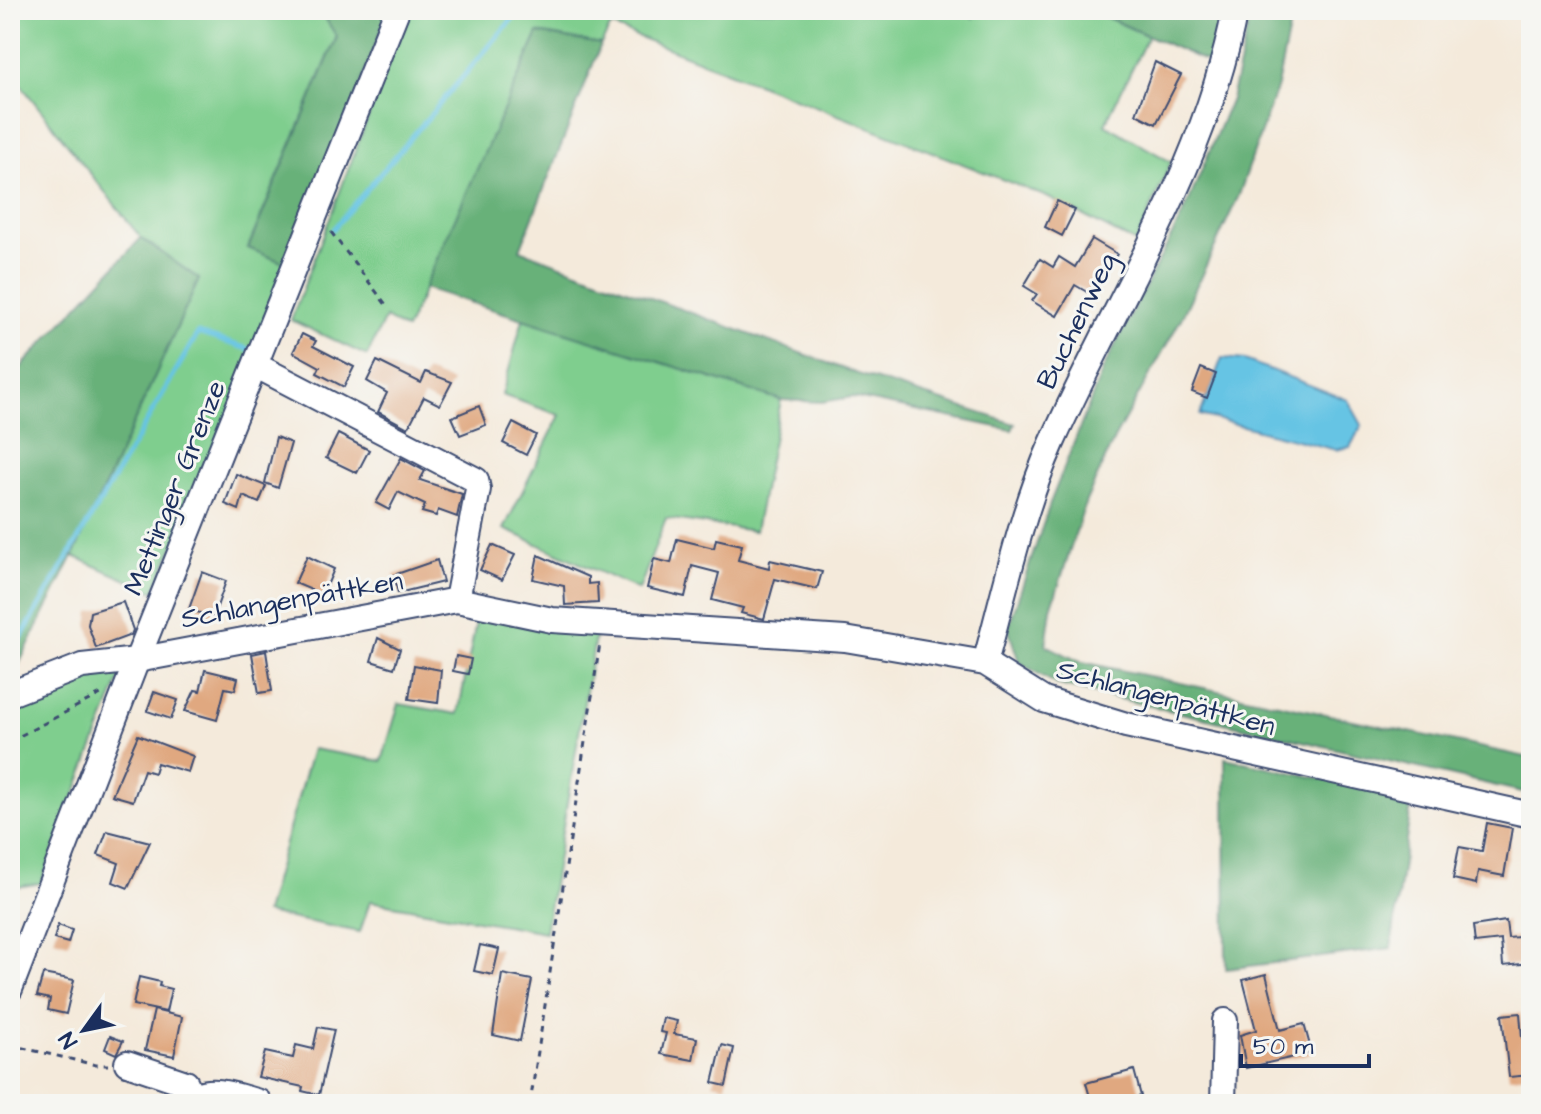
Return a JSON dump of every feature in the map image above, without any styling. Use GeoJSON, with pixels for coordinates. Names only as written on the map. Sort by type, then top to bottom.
{"type":"FeatureCollection","features":[{"type":"Feature","properties":{"kind":"street","name":"Mettinger Grenze"},"geometry":{"type":"LineString","coordinates":[[10,989],[133,670],[397,10]]}},
{"type":"Feature","properties":{"kind":"street","name":"Buchenweg"},"geometry":{"type":"LineString","coordinates":[[985,663],[1030,499],[1098,344],[1208,116],[1225,61],[1235,10]]}},
{"type":"Feature","properties":{"kind":"street"},"geometry":{"type":"LineString","coordinates":[[257,366],[476,480],[478,489],[457,600]]}},
{"type":"Feature","properties":{"kind":"street","name":"Schlangenpättken"},"geometry":{"type":"LineString","coordinates":[[10,694],[82,666],[133,670],[457,600],[552,620],[845,639],[985,663],[1044,700],[1126,725],[1531,815]]}},
{"type":"Feature","properties":{"kind":"street"},"geometry":{"type":"LineString","coordinates":[[1223,1104],[1225,1021]]}},
{"type":"Feature","properties":{"kind":"street"},"geometry":{"type":"LineString","coordinates":[[127,1063],[186,1083],[188,1100],[219,1091],[259,1102]]}},
{"type":"Feature","properties":{"kind":"path"},"geometry":{"type":"LineString","coordinates":[[317,214],[387,306]]}},
{"type":"Feature","properties":{"kind":"path"},"geometry":{"type":"LineString","coordinates":[[530,1104],[601,638],[614,624]]}},
{"type":"Feature","properties":{"kind":"path"},"geometry":{"type":"LineString","coordinates":[[10,741],[133,670]]}},
{"type":"Feature","properties":{"kind":"path"},"geometry":{"type":"LineString","coordinates":[[10,1045],[96,1065],[127,1063]]}},
{"type":"Feature","properties":{"kind":"green space"},"geometry":{"type":"Polygon","coordinates":[[[10,10],[320,10],[337,36],[248,248],[294,267],[154,592],[73,556],[199,279],[141,238],[10,71],[10,10]]]}},
{"type":"Feature","properties":{"kind":"green space"},"geometry":{"type":"Polygon","coordinates":[[[320,10],[388,10],[294,267],[248,248],[337,37],[320,10]]]}},
{"type":"Feature","properties":{"kind":"green space"},"geometry":{"type":"Polygon","coordinates":[[[409,10],[961,10],[973,18],[977,10],[1090,10],[1148,36],[1105,124],[1171,162],[1136,243],[1047,197],[611,26],[601,44],[538,33],[406,330],[385,318],[367,356],[291,320],[409,10]]]}},
{"type":"Feature","properties":{"kind":"green space"},"geometry":{"type":"Polygon","coordinates":[[[1090,10],[1221,10],[1210,63],[1090,10]]]}},
{"type":"Feature","properties":{"kind":"green space"},"geometry":{"type":"Polygon","coordinates":[[[1252,10],[1293,10],[1277,86],[1239,195],[1182,317],[1114,439],[1086,501],[1051,609],[1046,645],[1078,661],[1531,758],[1531,794],[1056,684],[1019,662],[1008,628],[1052,498],[1104,367],[1186,208],[1231,99],[1252,10]]]}},
{"type":"Feature","properties":{"kind":"green space"},"geometry":{"type":"Polygon","coordinates":[[[538,33],[601,44],[520,250],[855,373],[1015,424],[1012,430],[852,397],[822,402],[781,400],[424,288],[538,33]]]}},
{"type":"Feature","properties":{"kind":"green space"},"geometry":{"type":"Polygon","coordinates":[[[141,238],[199,279],[73,556],[10,682],[10,379],[141,238]]]}},
{"type":"Feature","properties":{"kind":"green space"},"geometry":{"type":"Polygon","coordinates":[[[523,319],[781,400],[755,531],[666,518],[639,590],[504,529],[560,415],[502,395],[523,319]]]}},
{"type":"Feature","properties":{"kind":"green space"},"geometry":{"type":"Polygon","coordinates":[[[478,612],[596,633],[545,932],[370,901],[360,932],[265,913],[312,749],[382,761],[399,704],[458,714],[478,612]]]}},
{"type":"Feature","properties":{"kind":"green space"},"geometry":{"type":"Polygon","coordinates":[[[123,670],[41,883],[10,888],[10,702],[82,676],[123,670]]]}},
{"type":"Feature","properties":{"kind":"green space"},"geometry":{"type":"Polygon","coordinates":[[[1225,758],[1412,798],[1391,948],[1226,969],[1225,758]]]}},
{"type":"Feature","properties":{"kind":"water"},"geometry":{"type":"Polygon","coordinates":[[[1222,358],[1245,360],[1348,400],[1362,425],[1350,447],[1336,450],[1200,415],[1222,358]]]}},
{"type":"Feature","properties":{"kind":"building"},"geometry":{"type":"Polygon","coordinates":[[[1155,62],[1181,75],[1156,124],[1136,114],[1155,62]]]}},
{"type":"Feature","properties":{"kind":"building"},"geometry":{"type":"Polygon","coordinates":[[[1057,201],[1075,210],[1062,236],[1045,227],[1057,201]]]}},
{"type":"Feature","properties":{"kind":"building"},"geometry":{"type":"Polygon","coordinates":[[[1092,239],[1117,254],[1092,295],[1075,285],[1057,316],[1032,301],[1037,294],[1024,286],[1040,259],[1053,267],[1059,257],[1075,267],[1092,239]]]}},
{"type":"Feature","properties":{"kind":"building"},"geometry":{"type":"Polygon","coordinates":[[[302,334],[316,341],[313,346],[354,367],[344,387],[317,373],[320,367],[293,352],[302,334]]]}},
{"type":"Feature","properties":{"kind":"building"},"geometry":{"type":"Polygon","coordinates":[[[377,361],[421,383],[426,372],[452,382],[440,405],[424,397],[408,428],[378,412],[387,393],[367,381],[377,361]]]}},
{"type":"Feature","properties":{"kind":"building"},"geometry":{"type":"Polygon","coordinates":[[[1201,368],[1216,374],[1207,398],[1192,392],[1201,368]]]}},
{"type":"Feature","properties":{"kind":"building"},"geometry":{"type":"Polygon","coordinates":[[[479,406],[486,425],[460,435],[452,417],[479,406]]]}},
{"type":"Feature","properties":{"kind":"building"},"geometry":{"type":"Polygon","coordinates":[[[513,423],[536,435],[526,455],[503,443],[513,423]]]}},
{"type":"Feature","properties":{"kind":"building"},"geometry":{"type":"Polygon","coordinates":[[[338,434],[369,450],[357,473],[326,458],[338,434]]]}},
{"type":"Feature","properties":{"kind":"building"},"geometry":{"type":"Polygon","coordinates":[[[276,437],[291,443],[278,488],[265,483],[276,437]]]}},
{"type":"Feature","properties":{"kind":"building"},"geometry":{"type":"Polygon","coordinates":[[[401,458],[425,471],[420,480],[462,494],[457,517],[438,510],[436,516],[422,512],[425,505],[398,492],[389,510],[376,503],[401,458]]]}},
{"type":"Feature","properties":{"kind":"building"},"geometry":{"type":"Polygon","coordinates":[[[236,474],[266,486],[259,503],[243,496],[239,510],[225,504],[236,474]]]}},
{"type":"Feature","properties":{"kind":"building"},"geometry":{"type":"Polygon","coordinates":[[[677,539],[714,548],[716,539],[742,545],[738,560],[769,568],[770,560],[822,572],[817,589],[775,579],[764,619],[741,613],[743,608],[712,600],[719,573],[692,566],[685,597],[647,588],[654,559],[671,563],[677,539]]]}},
{"type":"Feature","properties":{"kind":"building"},"geometry":{"type":"Polygon","coordinates":[[[492,545],[515,555],[502,580],[480,570],[492,545]]]}},
{"type":"Feature","properties":{"kind":"building"},"geometry":{"type":"Polygon","coordinates":[[[538,555],[588,577],[588,584],[597,583],[598,603],[565,605],[564,586],[533,579],[538,555]]]}},
{"type":"Feature","properties":{"kind":"building"},"geometry":{"type":"Polygon","coordinates":[[[307,556],[334,569],[323,595],[295,583],[307,556]]]}},
{"type":"Feature","properties":{"kind":"building"},"geometry":{"type":"Polygon","coordinates":[[[437,560],[443,582],[398,593],[394,575],[437,560]]]}},
{"type":"Feature","properties":{"kind":"building"},"geometry":{"type":"Polygon","coordinates":[[[202,572],[226,581],[213,618],[189,609],[202,572]]]}},
{"type":"Feature","properties":{"kind":"building"},"geometry":{"type":"Polygon","coordinates":[[[123,602],[133,630],[131,635],[96,648],[88,625],[90,612],[123,602]]]}},
{"type":"Feature","properties":{"kind":"building"},"geometry":{"type":"Polygon","coordinates":[[[378,638],[400,649],[394,668],[371,661],[378,638]]]}},
{"type":"Feature","properties":{"kind":"building"},"geometry":{"type":"Polygon","coordinates":[[[266,651],[272,691],[259,693],[252,654],[266,651]]]}},
{"type":"Feature","properties":{"kind":"building"},"geometry":{"type":"Polygon","coordinates":[[[456,656],[471,659],[468,674],[453,671],[456,656]]]}},
{"type":"Feature","properties":{"kind":"building"},"geometry":{"type":"Polygon","coordinates":[[[414,665],[441,670],[438,703],[409,699],[414,665]]]}},
{"type":"Feature","properties":{"kind":"building"},"geometry":{"type":"Polygon","coordinates":[[[205,670],[238,678],[235,690],[225,688],[217,720],[185,711],[195,690],[200,691],[205,670]]]}},
{"type":"Feature","properties":{"kind":"building"},"geometry":{"type":"Polygon","coordinates":[[[154,692],[178,700],[171,719],[147,711],[154,692]]]}},
{"type":"Feature","properties":{"kind":"building"},"geometry":{"type":"Polygon","coordinates":[[[138,735],[193,756],[188,772],[157,763],[154,773],[144,770],[133,801],[112,795],[138,735]]]}},
{"type":"Feature","properties":{"kind":"building"},"geometry":{"type":"Polygon","coordinates":[[[1487,823],[1512,828],[1504,876],[1478,871],[1476,884],[1453,879],[1459,847],[1482,851],[1487,823]]]}},
{"type":"Feature","properties":{"kind":"building"},"geometry":{"type":"Polygon","coordinates":[[[107,831],[150,842],[128,888],[113,882],[119,863],[98,855],[107,831]]]}},
{"type":"Feature","properties":{"kind":"building"},"geometry":{"type":"Polygon","coordinates":[[[1506,921],[1508,938],[1531,936],[1531,963],[1503,966],[1501,940],[1475,943],[1473,926],[1506,921]]]}},
{"type":"Feature","properties":{"kind":"building"},"geometry":{"type":"Polygon","coordinates":[[[58,925],[72,930],[68,943],[54,939],[58,925]]]}},
{"type":"Feature","properties":{"kind":"building"},"geometry":{"type":"Polygon","coordinates":[[[480,945],[499,949],[493,975],[474,971],[480,945]]]}},
{"type":"Feature","properties":{"kind":"building"},"geometry":{"type":"Polygon","coordinates":[[[43,974],[74,980],[66,1014],[48,1010],[50,999],[37,996],[43,974]]]}},
{"type":"Feature","properties":{"kind":"building"},"geometry":{"type":"Polygon","coordinates":[[[502,974],[532,980],[520,1041],[493,1035],[502,974]]]}},
{"type":"Feature","properties":{"kind":"building"},"geometry":{"type":"Polygon","coordinates":[[[1266,974],[1280,1030],[1304,1024],[1312,1053],[1246,1068],[1240,1035],[1256,1030],[1243,980],[1266,974]]]}},
{"type":"Feature","properties":{"kind":"building"},"geometry":{"type":"Polygon","coordinates":[[[139,977],[160,982],[159,986],[171,989],[166,1012],[133,1005],[139,977]]]}},
{"type":"Feature","properties":{"kind":"building"},"geometry":{"type":"Polygon","coordinates":[[[154,1010],[182,1017],[174,1056],[145,1050],[154,1010]]]}},
{"type":"Feature","properties":{"kind":"building"},"geometry":{"type":"Polygon","coordinates":[[[1520,1013],[1522,1038],[1531,1037],[1531,1075],[1509,1077],[1502,1015],[1520,1013]]]}},
{"type":"Feature","properties":{"kind":"building"},"geometry":{"type":"Polygon","coordinates":[[[663,1018],[677,1021],[674,1034],[697,1038],[693,1060],[661,1054],[666,1033],[660,1032],[663,1018]]]}},
{"type":"Feature","properties":{"kind":"building"},"geometry":{"type":"Polygon","coordinates":[[[318,1027],[334,1030],[319,1095],[302,1091],[303,1087],[258,1077],[265,1052],[293,1058],[296,1045],[313,1049],[318,1027]]]}},
{"type":"Feature","properties":{"kind":"building"},"geometry":{"type":"Polygon","coordinates":[[[110,1036],[123,1041],[116,1054],[105,1049],[110,1036]]]}},
{"type":"Feature","properties":{"kind":"building"},"geometry":{"type":"Polygon","coordinates":[[[722,1045],[734,1048],[726,1086],[713,1083],[722,1045]]]}},
{"type":"Feature","properties":{"kind":"building"},"geometry":{"type":"Polygon","coordinates":[[[1134,1070],[1141,1096],[1111,1104],[1092,1104],[1086,1083],[1134,1070]]]}},
{"type":"Feature","properties":{"kind":"waterway"},"geometry":{"type":"LineString","coordinates":[[333,229],[520,10]]}},
{"type":"Feature","properties":{"kind":"waterway"},"geometry":{"type":"LineString","coordinates":[[10,657],[198,333],[251,350]]}}]}
